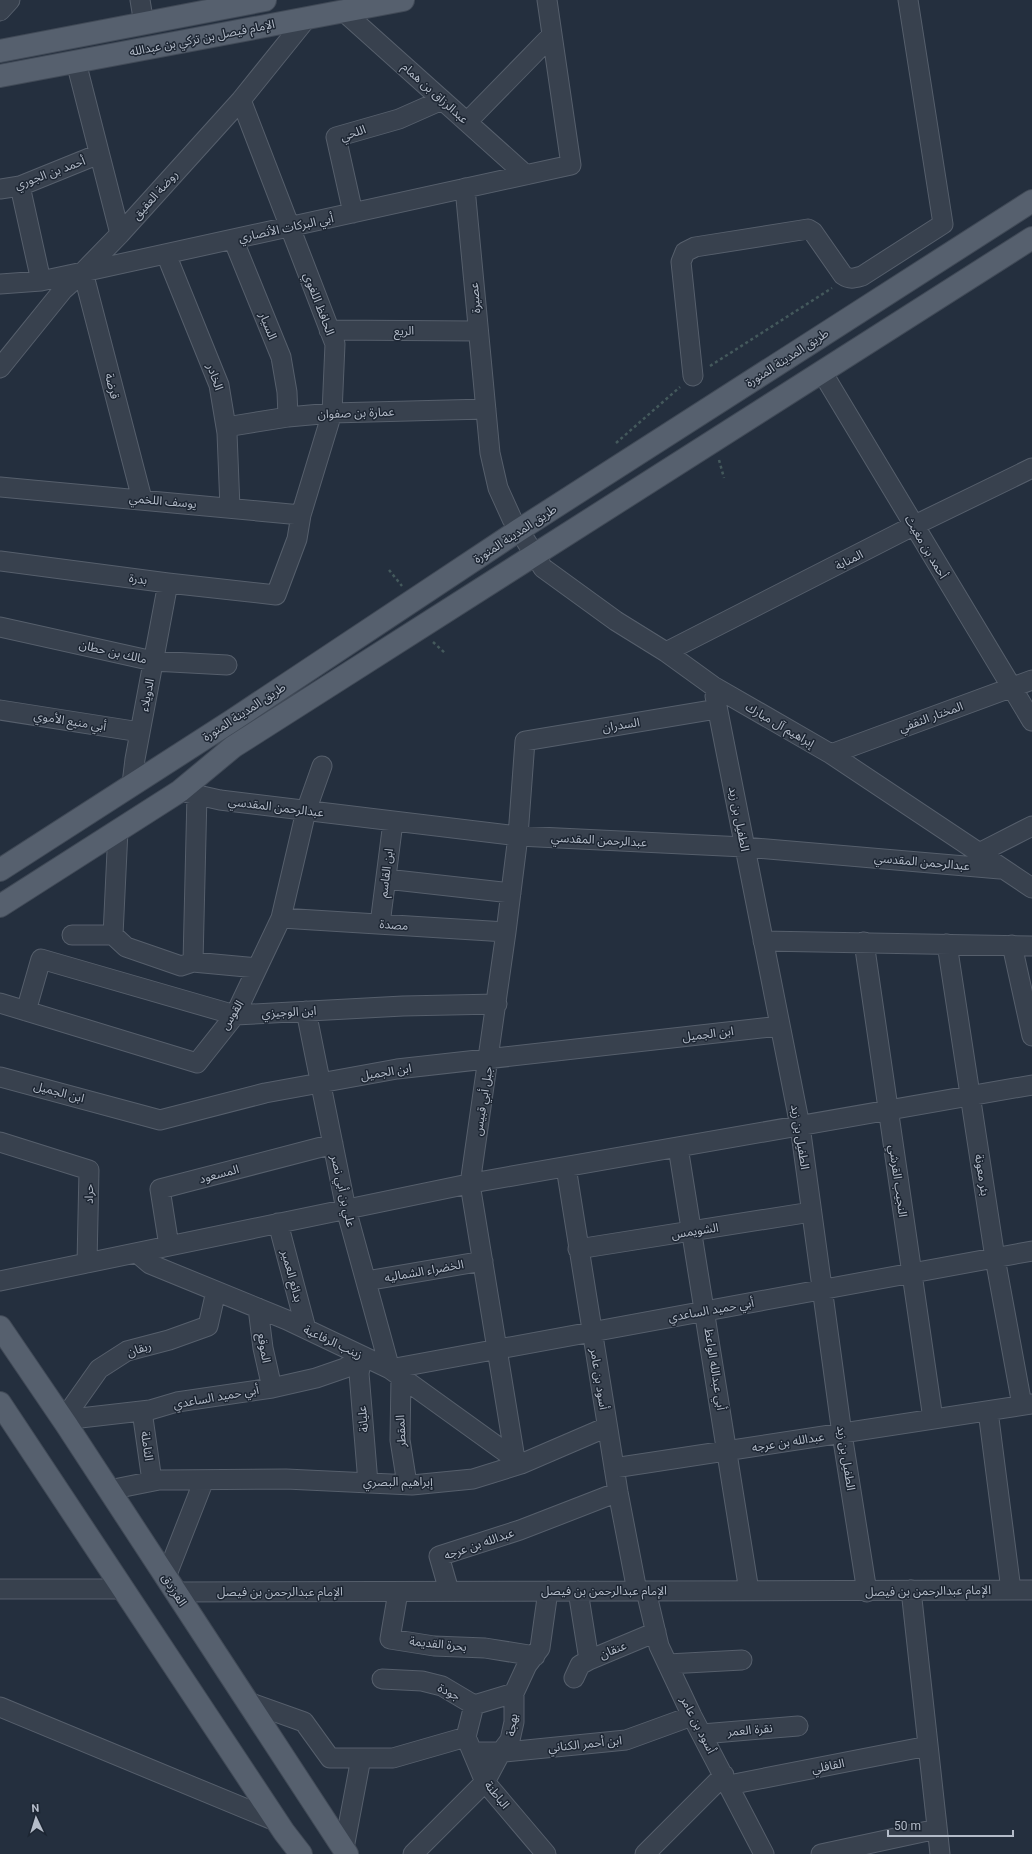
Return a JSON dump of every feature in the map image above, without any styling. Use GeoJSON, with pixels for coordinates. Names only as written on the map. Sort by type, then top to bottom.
{"type":"FeatureCollection","features":[{"type":"Feature","properties":{"kind":"main road","name":"الإمام فيصل بن تركي بن عبدالله"},"geometry":{"type":"LineString","coordinates":[[0,51],[265,0]]}},
{"type":"Feature","properties":{"kind":"main road","name":"الإمام فيصل بن تركي بن عبدالله"},"geometry":{"type":"LineString","coordinates":[[0,76],[403,0]]}},
{"type":"Feature","properties":{"kind":"main road","name":"طريق المدينة المنورة"},"geometry":{"type":"LineString","coordinates":[[0,870],[233,720],[519,530],[1032,201]]}},
{"type":"Feature","properties":{"kind":"main road","name":"طريق المدينة المنورة"},"geometry":{"type":"LineString","coordinates":[[0,906],[118,830],[188,793],[233,747],[1032,238]]}},
{"type":"Feature","properties":{"kind":"main road","name":"الفرزدق"},"geometry":{"type":"LineString","coordinates":[[0,1327],[63,1420],[346,1851]]}},
{"type":"Feature","properties":{"kind":"main road"},"geometry":{"type":"LineString","coordinates":[[0,1403],[278,1822],[301,1854]]}},
{"type":"Feature","properties":{"kind":"street"},"geometry":{"type":"LineString","coordinates":[[0,11],[10,0]]}},
{"type":"Feature","properties":{"kind":"street"},"geometry":{"type":"LineString","coordinates":[[140,0],[144,24]]}},
{"type":"Feature","properties":{"kind":"street"},"geometry":{"type":"LineString","coordinates":[[467,122],[552,35],[547,0]]}},
{"type":"Feature","properties":{"kind":"street"},"geometry":{"type":"LineString","coordinates":[[693,376],[681,262],[684,252],[695,247],[808,228],[813,232],[843,275],[848,278],[862,276],[943,224],[908,0]]}},
{"type":"Feature","properties":{"kind":"street","name":"عبدالرزاق بن همام"},"geometry":{"type":"LineString","coordinates":[[343,11],[526,175]]}},
{"type":"Feature","properties":{"kind":"street","name":"روضة العقيق"},"geometry":{"type":"LineString","coordinates":[[0,368],[63,290],[120,234],[242,100],[307,18]]}},
{"type":"Feature","properties":{"kind":"street","name":"أبي البركات الأنصاري"},"geometry":{"type":"LineString","coordinates":[[0,284],[41,281],[571,165],[552,35]]}},
{"type":"Feature","properties":{"kind":"street"},"geometry":{"type":"LineString","coordinates":[[76,62],[120,234]]}},
{"type":"Feature","properties":{"kind":"street","name":"الحافظ اللغوي"},"geometry":{"type":"LineString","coordinates":[[242,100],[335,344],[332,413],[301,515]]}},
{"type":"Feature","properties":{"kind":"street","name":"اللحي"},"geometry":{"type":"LineString","coordinates":[[352,213],[336,136],[399,119],[442,100]]}},
{"type":"Feature","properties":{"kind":"street","name":"أحمد بن الجوري"},"geometry":{"type":"LineString","coordinates":[[0,189],[20,186],[100,154]]}},
{"type":"Feature","properties":{"kind":"street"},"geometry":{"type":"LineString","coordinates":[[20,186],[41,281]]}},
{"type":"Feature","properties":{"kind":"street","name":"عصيرة"},"geometry":{"type":"LineString","coordinates":[[465,188],[490,453],[498,488],[519,530]]}},
{"type":"Feature","properties":{"kind":"street","name":"السيار"},"geometry":{"type":"LineString","coordinates":[[233,239],[281,357],[287,392],[288,417]]}},
{"type":"Feature","properties":{"kind":"street","name":"الخادر"},"geometry":{"type":"LineString","coordinates":[[166,254],[219,385],[226,427],[230,508]]}},
{"type":"Feature","properties":{"kind":"street","name":"قرضة"},"geometry":{"type":"LineString","coordinates":[[83,272],[142,499]]}},
{"type":"Feature","properties":{"kind":"street","name":"الريع"},"geometry":{"type":"LineString","coordinates":[[329,330],[478,331]]}},
{"type":"Feature","properties":{"kind":"street","name":"أحمد بن مغيث"},"geometry":{"type":"LineString","coordinates":[[822,372],[913,526],[1032,721]]}},
{"type":"Feature","properties":{"kind":"street","name":"عمارة بن صفوان"},"geometry":{"type":"LineString","coordinates":[[226,427],[288,417],[332,413],[486,409]]}},
{"type":"Feature","properties":{"kind":"street","name":"المنابة"},"geometry":{"type":"LineString","coordinates":[[666,652],[913,526],[1032,468]]}},
{"type":"Feature","properties":{"kind":"street","name":"يوسف اللخمي"},"geometry":{"type":"LineString","coordinates":[[0,487],[142,499],[301,515]]}},
{"type":"Feature","properties":{"kind":"street","name":"بدرة"},"geometry":{"type":"LineString","coordinates":[[0,561],[168,583],[276,595],[297,539],[301,515]]}},
{"type":"Feature","properties":{"kind":"street","name":"إبراهيم آل مبارك"},"geometry":{"type":"LineString","coordinates":[[519,530],[543,568],[616,622],[666,652],[713,686],[831,754],[1032,888]]}},
{"type":"Feature","properties":{"kind":"street","name":"الدويلاء"},"geometry":{"type":"LineString","coordinates":[[132,784],[140,732],[168,583]]}},
{"type":"Feature","properties":{"kind":"street","name":"مالك بن حطان"},"geometry":{"type":"LineString","coordinates":[[0,627],[153,661],[227,665]]}},
{"type":"Feature","properties":{"kind":"street","name":"المختار الثقفي"},"geometry":{"type":"LineString","coordinates":[[831,754],[1032,680]]}},
{"type":"Feature","properties":{"kind":"street","name":"الطفيل بن زيد"},"geometry":{"type":"LineString","coordinates":[[713,686],[800,1126],[842,1434],[867,1592]]}},
{"type":"Feature","properties":{"kind":"street","name":"السدران"},"geometry":{"type":"LineString","coordinates":[[525,741],[717,709]]}},
{"type":"Feature","properties":{"kind":"street","name":"أبي منيع الأموي"},"geometry":{"type":"LineString","coordinates":[[0,710],[140,732]]}},
{"type":"Feature","properties":{"kind":"street","name":"جبل أبي قبيس"},"geometry":{"type":"LineString","coordinates":[[515,1459],[470,1184],[497,1004],[511,893],[518,836],[525,741]]}},
{"type":"Feature","properties":{"kind":"street","name":"القوس"},"geometry":{"type":"LineString","coordinates":[[0,1003],[197,1063],[235,1015],[281,918],[306,810],[322,766]]}},
{"type":"Feature","properties":{"kind":"street"},"geometry":{"type":"LineString","coordinates":[[188,793],[193,962]]}},
{"type":"Feature","properties":{"kind":"street","name":"عبدالرحمن المقدسي"},"geometry":{"type":"LineString","coordinates":[[188,793],[220,800],[392,822],[518,836],[744,847],[1002,869]]}},
{"type":"Feature","properties":{"kind":"street","name":"ابن القاسم"},"geometry":{"type":"LineString","coordinates":[[380,924],[392,822]]}},
{"type":"Feature","properties":{"kind":"street","name":"عبدالرحمن المقدسي"},"geometry":{"type":"LineString","coordinates":[[979,853],[1032,826]]}},
{"type":"Feature","properties":{"kind":"street"},"geometry":{"type":"LineString","coordinates":[[113,935],[118,830]]}},
{"type":"Feature","properties":{"kind":"street"},"geometry":{"type":"LineString","coordinates":[[386,879],[511,893]]}},
{"type":"Feature","properties":{"kind":"street","name":"مصدة"},"geometry":{"type":"LineString","coordinates":[[281,918],[506,932]]}},
{"type":"Feature","properties":{"kind":"street"},"geometry":{"type":"LineString","coordinates":[[72,935],[113,935],[126,947],[181,966],[193,962],[257,968]]}},
{"type":"Feature","properties":{"kind":"street"},"geometry":{"type":"LineString","coordinates":[[763,941],[1032,946]]}},
{"type":"Feature","properties":{"kind":"street","name":"النجيب القرشي"},"geometry":{"type":"LineString","coordinates":[[864,942],[933,1419]]}},
{"type":"Feature","properties":{"kind":"street","name":"بئر معونة"},"geometry":{"type":"LineString","coordinates":[[947,944],[995,1258],[1027,1404]]}},
{"type":"Feature","properties":{"kind":"street"},"geometry":{"type":"LineString","coordinates":[[1012,946],[1032,1036]]}},
{"type":"Feature","properties":{"kind":"street","name":"ابن الوجيزي"},"geometry":{"type":"LineString","coordinates":[[26,1011],[41,959],[235,1015],[403,1006],[497,1004]]}},
{"type":"Feature","properties":{"kind":"street","name":"علي بن أبي نصر"},"geometry":{"type":"LineString","coordinates":[[306,1011],[346,1209],[366,1281],[395,1373]]}},
{"type":"Feature","properties":{"kind":"street","name":"ابن الجميل"},"geometry":{"type":"LineString","coordinates":[[0,1076],[160,1120],[265,1093],[397,1069],[489,1060],[780,1026]]}},
{"type":"Feature","properties":{"kind":"street"},"geometry":{"type":"LineString","coordinates":[[0,1281],[470,1184],[1032,1085]]}},
{"type":"Feature","properties":{"kind":"street","name":"حراد"},"geometry":{"type":"LineString","coordinates":[[0,1142],[89,1170],[87,1263]]}},
{"type":"Feature","properties":{"kind":"street","name":"المسعود"},"geometry":{"type":"LineString","coordinates":[[169,1246],[160,1189],[333,1144]]}},
{"type":"Feature","properties":{"kind":"street","name":"أبي عبدالله الواعظ"},"geometry":{"type":"LineString","coordinates":[[678,1147],[706,1311],[749,1591]]}},
{"type":"Feature","properties":{"kind":"street","name":"أسود بن عامر"},"geometry":{"type":"LineString","coordinates":[[566,1167],[618,1492],[641,1591],[656,1632],[659,1646],[692,1716],[727,1780],[764,1854]]}},
{"type":"Feature","properties":{"kind":"street","name":"الشويمس"},"geometry":{"type":"LineString","coordinates":[[578,1249],[812,1212]]}},
{"type":"Feature","properties":{"kind":"street","name":"بدائع العمير"},"geometry":{"type":"LineString","coordinates":[[278,1224],[306,1329]]}},
{"type":"Feature","properties":{"kind":"street","name":"أبي حميد الساعدي"},"geometry":{"type":"LineString","coordinates":[[395,1373],[497,1349],[1032,1252]]}},
{"type":"Feature","properties":{"kind":"street","name":"زينب الرفاعية"},"geometry":{"type":"LineString","coordinates":[[137,1253],[150,1264],[258,1308],[364,1356],[395,1373],[515,1459]]}},
{"type":"Feature","properties":{"kind":"street","name":"الخضراء الشماليه"},"geometry":{"type":"LineString","coordinates":[[366,1281],[483,1262]]}},
{"type":"Feature","properties":{"kind":"street","name":"ربقان"},"geometry":{"type":"LineString","coordinates":[[63,1420],[99,1369],[127,1351],[169,1340],[208,1326],[216,1291]]}},
{"type":"Feature","properties":{"kind":"street","name":"الموقع"},"geometry":{"type":"LineString","coordinates":[[258,1308],[263,1348],[272,1388]]}},
{"type":"Feature","properties":{"kind":"street","name":"أبي حميد الساعدي"},"geometry":{"type":"LineString","coordinates":[[63,1420],[142,1411],[177,1402],[272,1388],[316,1378],[338,1370],[364,1356]]}},
{"type":"Feature","properties":{"kind":"street","name":"عليانة"},"geometry":{"type":"LineString","coordinates":[[364,1356],[359,1373],[368,1483]]}},
{"type":"Feature","properties":{"kind":"street","name":"المقطر"},"geometry":{"type":"LineString","coordinates":[[395,1373],[400,1440],[407,1484]]}},
{"type":"Feature","properties":{"kind":"street","name":"عبدالله بن عرجه"},"geometry":{"type":"LineString","coordinates":[[614,1468],[842,1434],[1027,1404]]}},
{"type":"Feature","properties":{"kind":"street","name":"الثاملة"},"geometry":{"type":"LineString","coordinates":[[142,1411],[152,1481]]}},
{"type":"Feature","properties":{"kind":"street"},"geometry":{"type":"LineString","coordinates":[[988,1411],[1010,1590]]}},
{"type":"Feature","properties":{"kind":"street","name":"إبراهيم البصري"},"geometry":{"type":"LineString","coordinates":[[109,1490],[152,1481],[286,1479],[407,1484],[473,1479],[521,1464],[607,1427]]}},
{"type":"Feature","properties":{"kind":"street"},"geometry":{"type":"LineString","coordinates":[[171,1585],[204,1480]]}},
{"type":"Feature","properties":{"kind":"street","name":"عبدالله بن عرجه"},"geometry":{"type":"LineString","coordinates":[[449,1591],[439,1556],[520,1530],[618,1492]]}},
{"type":"Feature","properties":{"kind":"street","name":"الإمام عبدالرحمن بن فيصل"},"geometry":{"type":"LineString","coordinates":[[171,1585],[398,1592],[867,1592],[911,1590],[1032,1590]]}},
{"type":"Feature","properties":{"kind":"street"},"geometry":{"type":"LineString","coordinates":[[0,1589],[124,1589]]}},
{"type":"Feature","properties":{"kind":"street"},"geometry":{"type":"LineString","coordinates":[[911,1590],[940,1854]]}},
{"type":"Feature","properties":{"kind":"street","name":"بهجة"},"geometry":{"type":"LineString","coordinates":[[413,1854],[485,1782],[501,1752],[510,1740],[514,1722],[514,1693],[527,1666],[540,1648],[548,1591]]}},
{"type":"Feature","properties":{"kind":"street","name":"عنقان"},"geometry":{"type":"LineString","coordinates":[[578,1591],[589,1660],[656,1632]]}},
{"type":"Feature","properties":{"kind":"street","name":"بحرة القديمة"},"geometry":{"type":"LineString","coordinates":[[398,1592],[390,1639],[434,1646],[485,1648],[535,1656]]}},
{"type":"Feature","properties":{"kind":"street"},"geometry":{"type":"LineString","coordinates":[[574,1678],[580,1665],[589,1660]]}},
{"type":"Feature","properties":{"kind":"street"},"geometry":{"type":"LineString","coordinates":[[668,1664],[742,1660]]}},
{"type":"Feature","properties":{"kind":"street","name":"جودة"},"geometry":{"type":"LineString","coordinates":[[382,1679],[422,1681],[442,1686],[474,1705],[514,1693]]}},
{"type":"Feature","properties":{"kind":"street","name":"ابن أحمر الكناني"},"geometry":{"type":"LineString","coordinates":[[248,1702],[304,1722],[330,1758],[393,1758],[470,1744],[501,1752],[626,1740],[692,1716]]}},
{"type":"Feature","properties":{"kind":"street"},"geometry":{"type":"LineString","coordinates":[[470,1744],[474,1705]]}},
{"type":"Feature","properties":{"kind":"street"},"geometry":{"type":"LineString","coordinates":[[0,1707],[278,1822]]}},
{"type":"Feature","properties":{"kind":"street","name":"نقرة العمر"},"geometry":{"type":"LineString","coordinates":[[702,1734],[798,1726]]}},
{"type":"Feature","properties":{"kind":"street","name":"الباطنة"},"geometry":{"type":"LineString","coordinates":[[470,1744],[485,1782],[546,1854]]}},
{"type":"Feature","properties":{"kind":"street","name":"القافلي"},"geometry":{"type":"LineString","coordinates":[[727,1780],[928,1746]]}},
{"type":"Feature","properties":{"kind":"street"},"geometry":{"type":"LineString","coordinates":[[346,1851],[361,1758]]}},
{"type":"Feature","properties":{"kind":"street"},"geometry":{"type":"LineString","coordinates":[[645,1854],[727,1780]]}},
{"type":"Feature","properties":{"kind":"street"},"geometry":{"type":"LineString","coordinates":[[821,1854],[937,1829]]}},
{"type":"Feature","properties":{"kind":"path"},"geometry":{"type":"LineString","coordinates":[[615,444],[693,376],[848,278]]}}]}
